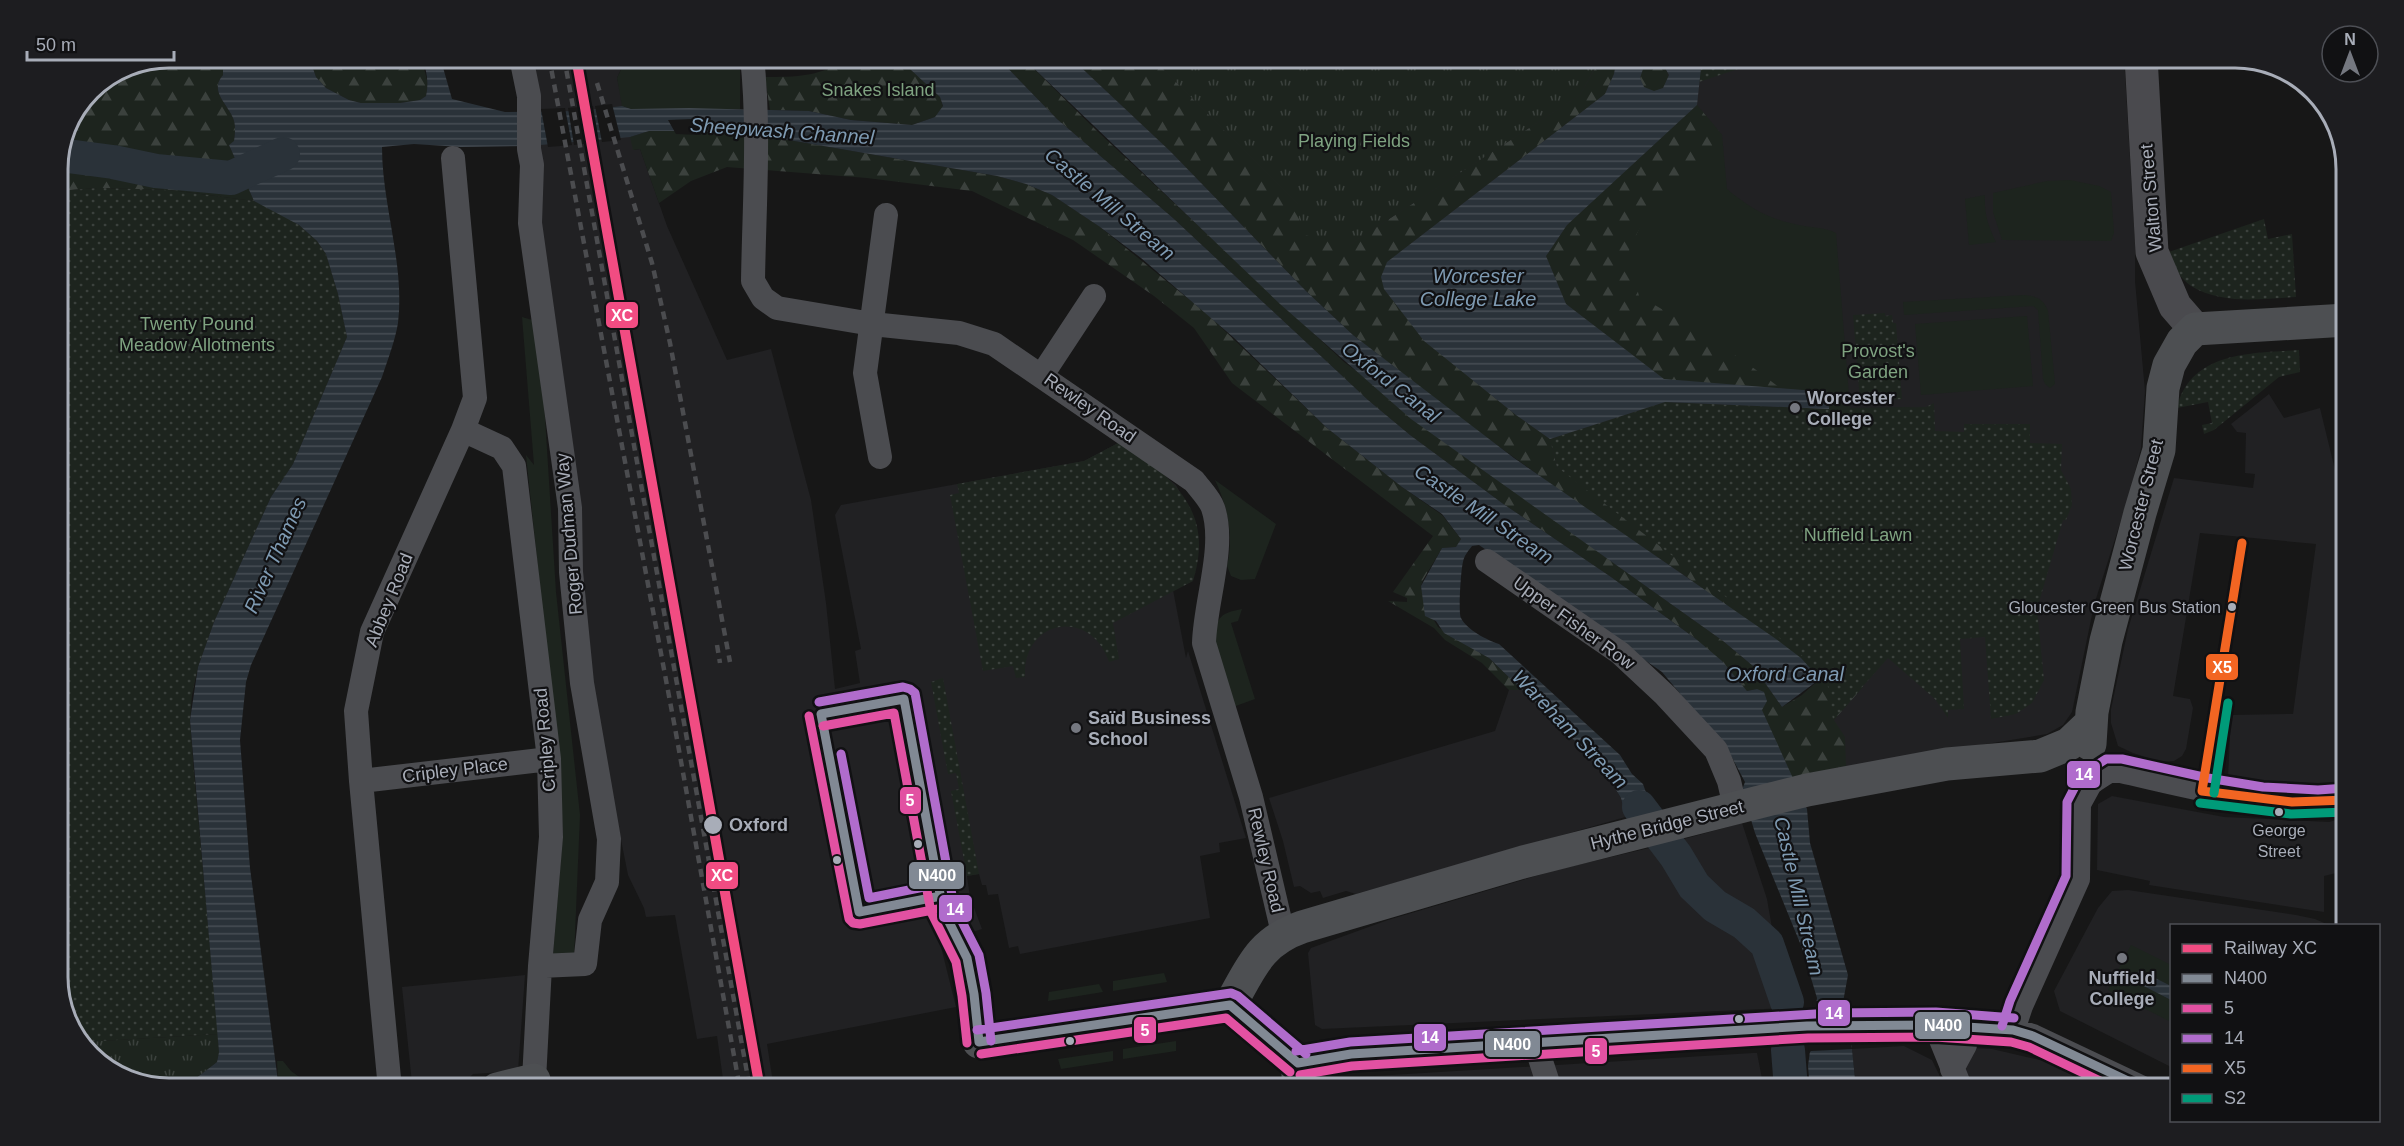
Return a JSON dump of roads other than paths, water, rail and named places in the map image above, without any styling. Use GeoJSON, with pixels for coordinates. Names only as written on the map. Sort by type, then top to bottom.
{"type":"FeatureCollection","features":[{"type":"Feature","properties":{"kind":"main road"},"geometry":{"type":"LineString","coordinates":[[2195,328],[2336,321]]}},
{"type":"Feature","properties":{"kind":"main road","name":"Worcester Street"},"geometry":{"type":"LineString","coordinates":[[2090,724],[2106,641],[2159,450],[2163,388],[2169,366],[2182,342],[2195,328]]}},
{"type":"Feature","properties":{"kind":"main road","name":"Hythe Bridge Street"},"geometry":{"type":"LineString","coordinates":[[1230,1005],[1259,956],[1269,944],[1292,930],[1523,862],[1807,790],[1947,764],[2040,756],[2069,744],[2090,724]]}},
{"type":"Feature","properties":{"kind":"main road"},"geometry":{"type":"LineString","coordinates":[[979,1042],[1230,1005],[1298,1076]]}},
{"type":"Feature","properties":{"kind":"street","name":"Roger Dudman Way"},"geometry":{"type":"LineString","coordinates":[[523,68],[529,96],[529,149],[532,165],[530,223],[570,508],[571,572],[582,683],[609,839],[607,882],[590,920],[585,964],[540,966]]}},
{"type":"Feature","properties":{"kind":"street","name":"Rewley Road"},"geometry":{"type":"LineString","coordinates":[[752,68],[755,153],[753,281],[763,298],[777,308],[872,324],[974,336],[994,344],[1194,481],[1213,507],[1219,538],[1204,621],[1204,643],[1292,930]]}},
{"type":"Feature","properties":{"kind":"street","name":"Walton Street"},"geometry":{"type":"LineString","coordinates":[[2142,68],[2152,252],[2175,306],[2195,328]]}},
{"type":"Feature","properties":{"kind":"street","name":"Abbey Road"},"geometry":{"type":"LineString","coordinates":[[389,1078],[356,711],[372,633],[475,399],[453,158]]}},
{"type":"Feature","properties":{"kind":"street"},"geometry":{"type":"LineString","coordinates":[[880,457],[865,373],[886,215]]}},
{"type":"Feature","properties":{"kind":"street"},"geometry":{"type":"LineString","coordinates":[[1042,375],[1094,296]]}},
{"type":"Feature","properties":{"kind":"street","name":"Cripley Road"},"geometry":{"type":"LineString","coordinates":[[463,430],[502,448],[514,466],[549,759],[552,837],[540,966],[512,1078]]}},
{"type":"Feature","properties":{"kind":"street","name":"Upper Fisher Row"},"geometry":{"type":"LineString","coordinates":[[1487,561],[1620,653],[1665,695],[1716,750],[1737,807]]}},
{"type":"Feature","properties":{"kind":"street","name":"Cripley Place"},"geometry":{"type":"LineString","coordinates":[[361,781],[549,759]]}},
{"type":"Feature","properties":{"kind":"street"},"geometry":{"type":"LineString","coordinates":[[2013,1030],[2021,1006],[2078,879],[2079,804],[2090,784],[2095,780],[2109,771],[2121,771],[2202,791],[2259,800],[2336,801]]}},
{"type":"Feature","properties":{"kind":"street"},"geometry":{"type":"LineString","coordinates":[[1298,1076],[1351,1054],[1857,1024],[1964,1026],[2013,1030],[2033,1036],[2122,1078]]}},
{"type":"Feature","properties":{"kind":"street"},"geometry":{"type":"LineString","coordinates":[[1935,1025],[1957,1078]]}},
{"type":"Feature","properties":{"kind":"street"},"geometry":{"type":"LineString","coordinates":[[1957,1078],[1965,1045],[1964,1026]]}},
{"type":"Feature","properties":{"kind":"street"},"geometry":{"type":"LineString","coordinates":[[1535,1043],[1546,1078]]}},
{"type":"Feature","properties":{"kind":"water"},"geometry":{"type":"Polygon","coordinates":[[[223,68],[313,68],[316,77],[326,88],[349,100],[361,103],[400,103],[420,100],[426,96],[425,68],[443,68],[452,99],[505,112],[583,111],[622,106],[631,109],[809,111],[851,120],[912,125],[935,117],[943,106],[940,97],[909,68],[1008,68],[1057,119],[1173,218],[1368,400],[1410,435],[1502,503],[1611,577],[1696,639],[1722,661],[1747,691],[1757,689],[1764,692],[1767,701],[1762,710],[1807,809],[1810,843],[1848,975],[1843,1002],[1855,1078],[1809,1078],[1808,1066],[1817,998],[1802,948],[1755,833],[1742,790],[1745,782],[1729,752],[1662,672],[1479,545],[1472,546],[1466,554],[1461,581],[1461,618],[1472,630],[1499,644],[1620,755],[1632,774],[1643,784],[1650,804],[1679,841],[1650,848],[1624,811],[1621,798],[1613,785],[1577,743],[1489,658],[1444,633],[1436,621],[1425,616],[1421,586],[1442,548],[1456,547],[1461,539],[1442,514],[1402,487],[1327,428],[1233,337],[1141,258],[1052,195],[1026,184],[997,176],[783,139],[693,131],[649,131],[630,137],[529,146],[461,147],[414,144],[382,147],[385,191],[398,279],[398,323],[395,336],[382,377],[251,665],[246,682],[240,740],[250,868],[278,1078],[196,1078],[217,1062],[219,1052],[190,720],[198,667],[214,622],[271,497],[293,464],[347,337],[338,294],[326,254],[317,241],[299,225],[254,201],[229,145],[234,141],[235,124],[218,92],[219,81],[223,75],[223,68]]]}},
{"type":"Feature","properties":{"kind":"water","name":"Oxford Canal"},"geometry":{"type":"Polygon","coordinates":[[[1033,68],[1082,68],[1170,151],[1306,291],[1353,335],[1514,458],[1776,639],[1801,658],[1820,679],[1782,707],[1753,666],[1723,641],[1411,419],[1280,304],[1033,68]]]}},
{"type":"Feature","properties":{"kind":"water","name":"Worcester College Lake"},"geometry":{"type":"Polygon","coordinates":[[[1615,68],[1643,68],[1640,78],[1644,87],[1654,91],[1663,88],[1669,75],[1665,68],[1701,68],[1697,105],[1567,225],[1546,256],[1566,304],[1664,379],[1829,392],[1829,409],[1665,402],[1550,439],[1516,415],[1424,341],[1384,289],[1381,277],[1387,262],[1605,94],[1615,68]]]}},
{"type":"Feature","properties":{"kind":"water"},"geometry":{"type":"Polygon","coordinates":[[[2139,970],[2170,986],[2170,999],[2134,981],[2139,970]]]}},
{"type":"Feature","properties":{"kind":"waterway"},"geometry":{"type":"LineString","coordinates":[[69,156],[156,171],[231,178],[283,154]]}},
{"type":"Feature","properties":{"kind":"waterway","name":"Wareham Stream"},"geometry":{"type":"LineString","coordinates":[[1639,807],[1676,856],[1694,886],[1715,906],[1744,923],[1767,944],[1787,1002]]}},
{"type":"Feature","properties":{"kind":"waterway","name":"Wareham Stream"},"geometry":{"type":"LineString","coordinates":[[1788,1050],[1790,1078]]}},
{"type":"Feature","properties":{"kind":"railway"},"geometry":{"type":"LineString","coordinates":[[551,68],[738,1078]]}},
{"type":"Feature","properties":{"kind":"railway"},"geometry":{"type":"LineString","coordinates":[[566,68],[748,1078]]}},
{"type":"Feature","properties":{"kind":"railway"},"geometry":{"type":"LineString","coordinates":[[597,83],[652,263],[670,343],[730,662]]}},
{"type":"Feature","properties":{"kind":"railway"},"geometry":{"type":"LineString","coordinates":[[717,645],[720,663]]}},
{"type":"Feature","properties":{"kind":"rail line","name":"XC"},"geometry":{"type":"LineString","coordinates":[[578,68],[758,1078]]}},
{"type":"Feature","properties":{"kind":"place","name":"Worcester College"},"geometry":{"type":"Point","coordinates":[1795,408]}},
{"type":"Feature","properties":{"kind":"place","name":"Gloucester Green Bus Station"},"geometry":{"type":"Point","coordinates":[2232,607]}},
{"type":"Feature","properties":{"kind":"place","name":"Saïd Business School"},"geometry":{"type":"Point","coordinates":[1076,728]}},
{"type":"Feature","properties":{"kind":"place","name":"George Street"},"geometry":{"type":"Point","coordinates":[2279,812]}},
{"type":"Feature","properties":{"kind":"place","name":"Oxford"},"geometry":{"type":"Point","coordinates":[713,825]}},
{"type":"Feature","properties":{"kind":"place","name":"Nuffield College"},"geometry":{"type":"Point","coordinates":[2122,958]}},
{"type":"Feature","properties":{"kind":"park label","name":"Snakes Island"},"geometry":{"type":"Point","coordinates":[878,90]}},
{"type":"Feature","properties":{"kind":"park label","name":"Playing Fields"},"geometry":{"type":"Point","coordinates":[1354,141]}},
{"type":"Feature","properties":{"kind":"park label","name":"Twenty Pound Meadow Allotments"},"geometry":{"type":"Point","coordinates":[197,334]}},
{"type":"Feature","properties":{"kind":"park label","name":"Provost's Garden"},"geometry":{"type":"Point","coordinates":[1878,361]}},
{"type":"Feature","properties":{"kind":"park label","name":"Nuffield Lawn"},"geometry":{"type":"Point","coordinates":[1858,535]}},
{"type":"Feature","properties":{"kind":"water label","name":"Sheepwash Channel"},"geometry":{"type":"Point","coordinates":[782,131]}},
{"type":"Feature","properties":{"kind":"water label","name":"Castle Mill Stream"},"geometry":{"type":"Point","coordinates":[1110,204]}},
{"type":"Feature","properties":{"kind":"water label","name":"Castle Mill Stream"},"geometry":{"type":"Point","coordinates":[1484,514]}},
{"type":"Feature","properties":{"kind":"water label","name":"River Thames"},"geometry":{"type":"Point","coordinates":[275,555]}},
{"type":"Feature","properties":{"kind":"water label","name":"Castle Mill Stream"},"geometry":{"type":"Point","coordinates":[1799,896]}}]}
